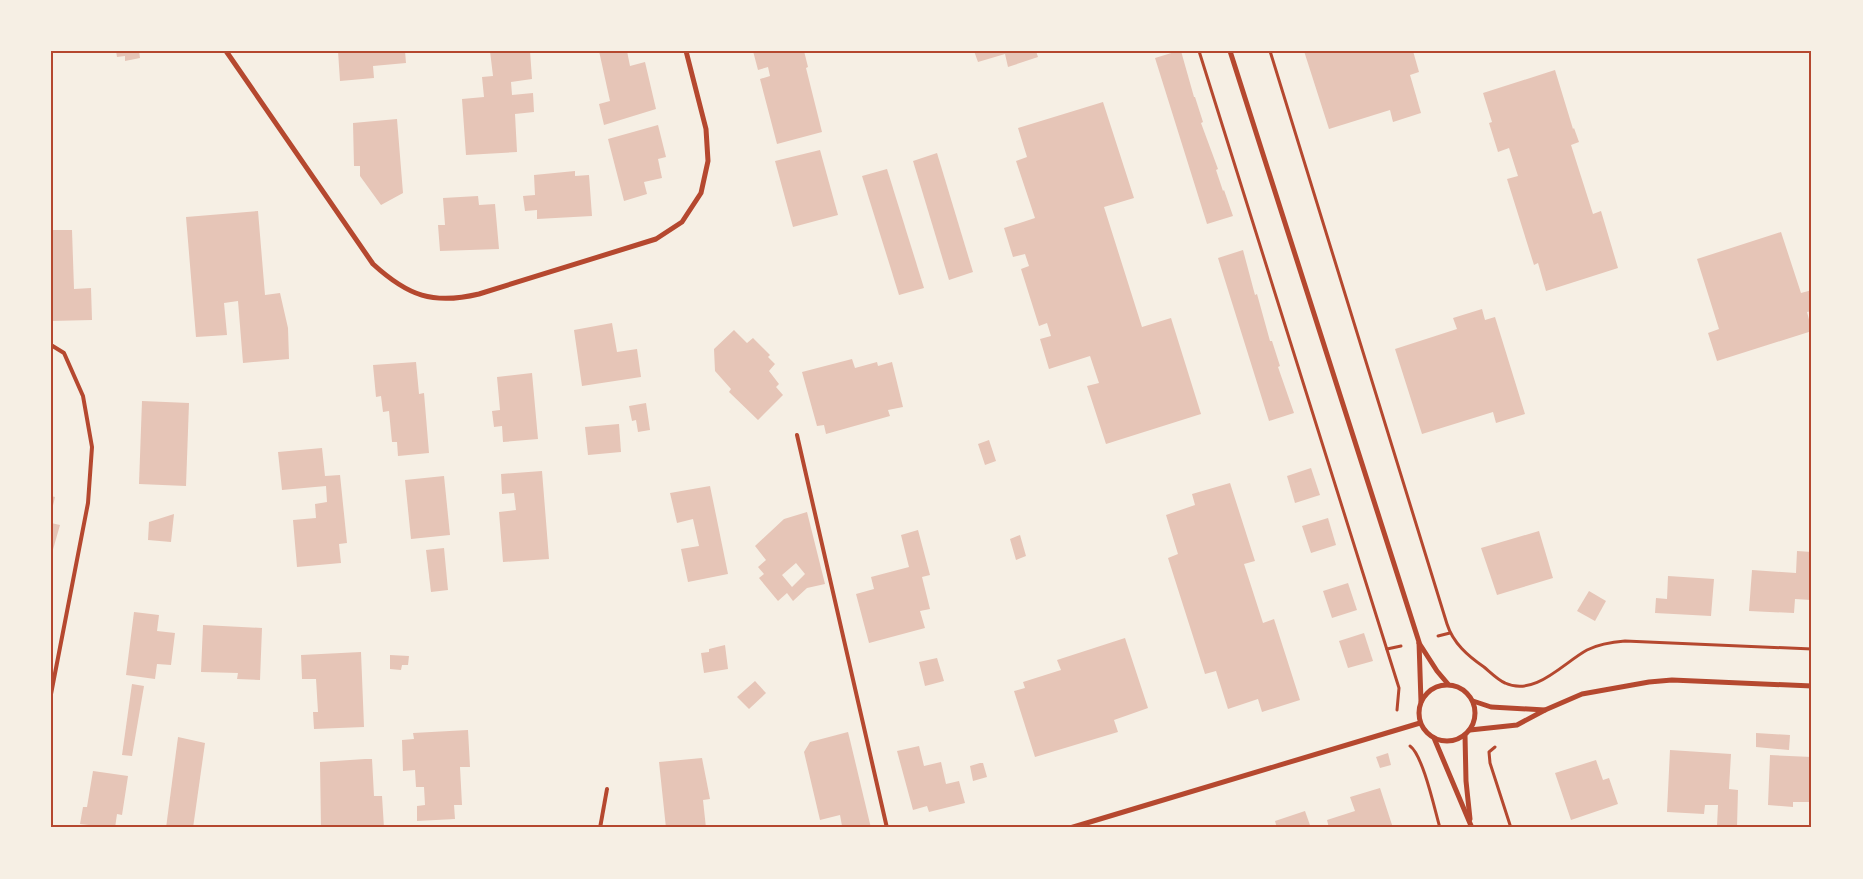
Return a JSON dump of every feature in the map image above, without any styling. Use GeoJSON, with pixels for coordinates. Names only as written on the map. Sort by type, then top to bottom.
{"type":"FeatureCollection","features":[{"type":"Feature","properties":{"kind":"street"},"geometry":{"type":"LineString","coordinates":[[226,51],[373,264],[389,279],[415,293],[435,300],[460,299],[479,294],[656,240],[682,222],[701,193],[708,161],[706,129],[686,51]]}},
{"type":"Feature","properties":{"kind":"street"},"geometry":{"type":"LineString","coordinates":[[1230,51],[1360,452],[1419,642],[1437,671],[1448,684]]}},
{"type":"Feature","properties":{"kind":"street"},"geometry":{"type":"LineString","coordinates":[[1419,642],[1421,702],[1419,712],[1420,723],[1426,732],[1434,738],[1445,741],[1455,740],[1464,736],[1475,721],[1476,711],[1473,701],[1467,692],[1458,686],[1448,684],[1436,686],[1427,692],[1421,702]]}},
{"type":"Feature","properties":{"kind":"street"},"geometry":{"type":"LineString","coordinates":[[1470,730],[1517,725],[1582,694],[1649,682],[1672,680],[1812,686]]}},
{"type":"Feature","properties":{"kind":"street"},"geometry":{"type":"LineString","coordinates":[[1473,701],[1491,707],[1546,710]]}},
{"type":"Feature","properties":{"kind":"street"},"geometry":{"type":"LineString","coordinates":[[1070,828],[1420,723]]}},
{"type":"Feature","properties":{"kind":"street"},"geometry":{"type":"LineString","coordinates":[[1464,736],[1466,781],[1472,826]]}},
{"type":"Feature","properties":{"kind":"street"},"geometry":{"type":"LineString","coordinates":[[1434,738],[1472,826]]}},
{"type":"Feature","properties":{"kind":"lane"},"geometry":{"type":"LineString","coordinates":[[51,344],[64,353],[83,396],[92,447],[88,503],[51,694]]}},
{"type":"Feature","properties":{"kind":"lane"},"geometry":{"type":"LineString","coordinates":[[797,436],[887,828]]}},
{"type":"Feature","properties":{"kind":"lane"},"geometry":{"type":"LineString","coordinates":[[600,828],[608,790]]}},
{"type":"Feature","properties":{"kind":"path"},"geometry":{"type":"LineString","coordinates":[[1199,51],[1399,688],[1399,704],[1396,716],[1399,729],[1404,743],[1414,749],[1420,761],[1440,828]]}},
{"type":"Feature","properties":{"kind":"path"},"geometry":{"type":"LineString","coordinates":[[1270,51],[1447,624],[1450,633],[1467,655],[1505,683],[1517,687],[1538,682],[1588,650],[1608,642],[1624,641],[1812,649]]}},
{"type":"Feature","properties":{"kind":"path"},"geometry":{"type":"LineString","coordinates":[[1503,745],[1496,747],[1490,752],[1490,763],[1511,828]]}},
{"type":"Feature","properties":{"kind":"building"},"geometry":{"type":"Polygon","coordinates":[[[116,51],[139,51],[140,58],[125,61],[125,56],[117,57],[116,51]]]}},
{"type":"Feature","properties":{"kind":"building"},"geometry":{"type":"Polygon","coordinates":[[[338,51],[405,51],[406,63],[373,66],[374,78],[340,81],[338,51]]]}},
{"type":"Feature","properties":{"kind":"building"},"geometry":{"type":"Polygon","coordinates":[[[490,51],[530,51],[532,79],[511,82],[512,95],[533,93],[534,112],[515,114],[517,152],[466,155],[462,99],[484,97],[482,77],[493,76],[490,51]]]}},
{"type":"Feature","properties":{"kind":"building"},"geometry":{"type":"Polygon","coordinates":[[[599,51],[627,51],[630,66],[645,62],[656,109],[604,125],[599,104],[610,101],[599,51]]]}},
{"type":"Feature","properties":{"kind":"building"},"geometry":{"type":"Polygon","coordinates":[[[753,51],[804,51],[808,67],[806,68],[822,132],[777,144],[760,79],[770,76],[768,67],[758,70],[753,51]]]}},
{"type":"Feature","properties":{"kind":"building"},"geometry":{"type":"Polygon","coordinates":[[[974,51],[1036,51],[1038,57],[1008,67],[1005,54],[978,62],[974,51]]]}},
{"type":"Feature","properties":{"kind":"building"},"geometry":{"type":"Polygon","coordinates":[[[1181,51],[1203,122],[1201,123],[1233,216],[1207,224],[1155,58],[1181,51]]]}},
{"type":"Feature","properties":{"kind":"building"},"geometry":{"type":"Polygon","coordinates":[[[1304,51],[1413,51],[1419,72],[1410,75],[1421,113],[1393,122],[1390,110],[1329,129],[1304,51]]]}},
{"type":"Feature","properties":{"kind":"building"},"geometry":{"type":"Polygon","coordinates":[[[1555,70],[1573,129],[1579,142],[1571,145],[1593,214],[1601,211],[1618,268],[1546,291],[1538,263],[1534,265],[1507,179],[1518,176],[1509,148],[1498,152],[1489,123],[1492,122],[1483,93],[1555,70]]]}},
{"type":"Feature","properties":{"kind":"building"},"geometry":{"type":"Polygon","coordinates":[[[1103,102],[1134,198],[1104,207],[1142,327],[1171,318],[1201,414],[1106,444],[1087,386],[1099,383],[1090,356],[1049,369],[1040,339],[1051,336],[1047,323],[1039,326],[1021,269],[1029,266],[1025,254],[1013,257],[1004,228],[1035,218],[1016,161],[1027,157],[1018,128],[1103,102]]]}},
{"type":"Feature","properties":{"kind":"building"},"geometry":{"type":"Polygon","coordinates":[[[397,119],[403,193],[381,205],[360,176],[360,166],[354,166],[353,123],[397,119]]]}},
{"type":"Feature","properties":{"kind":"building"},"geometry":{"type":"Polygon","coordinates":[[[658,125],[666,157],[658,159],[662,178],[644,182],[647,194],[624,201],[608,139],[658,125]]]}},
{"type":"Feature","properties":{"kind":"building"},"geometry":{"type":"Polygon","coordinates":[[[820,150],[838,215],[793,227],[775,161],[820,150]]]}},
{"type":"Feature","properties":{"kind":"building"},"geometry":{"type":"Polygon","coordinates":[[[937,153],[973,272],[949,280],[913,161],[937,153]]]}},
{"type":"Feature","properties":{"kind":"building"},"geometry":{"type":"Polygon","coordinates":[[[887,169],[924,288],[899,295],[862,176],[887,169]]]}},
{"type":"Feature","properties":{"kind":"building"},"geometry":{"type":"Polygon","coordinates":[[[575,171],[575,176],[589,175],[592,216],[537,219],[537,210],[525,211],[523,196],[535,195],[534,175],[575,171]]]}},
{"type":"Feature","properties":{"kind":"building"},"geometry":{"type":"Polygon","coordinates":[[[478,196],[479,205],[495,204],[499,249],[440,251],[438,225],[445,225],[443,198],[478,196]]]}},
{"type":"Feature","properties":{"kind":"building"},"geometry":{"type":"Polygon","coordinates":[[[258,211],[265,295],[280,293],[288,328],[289,359],[243,363],[238,301],[224,303],[227,335],[196,337],[186,217],[258,211]]]}},
{"type":"Feature","properties":{"kind":"building"},"geometry":{"type":"Polygon","coordinates":[[[51,230],[72,230],[74,289],[91,288],[92,320],[51,321],[51,230]]]}},
{"type":"Feature","properties":{"kind":"building"},"geometry":{"type":"Polygon","coordinates":[[[1781,232],[1801,293],[1812,290],[1812,311],[1807,312],[1812,331],[1717,361],[1708,333],[1719,329],[1697,259],[1781,232]]]}},
{"type":"Feature","properties":{"kind":"building"},"geometry":{"type":"Polygon","coordinates":[[[1243,250],[1255,295],[1257,294],[1270,341],[1272,341],[1280,366],[1278,367],[1294,413],[1269,421],[1218,258],[1243,250]]]}},
{"type":"Feature","properties":{"kind":"building"},"geometry":{"type":"Polygon","coordinates":[[[1482,309],[1485,320],[1495,317],[1525,414],[1496,423],[1493,412],[1422,434],[1395,349],[1457,329],[1453,318],[1482,309]]]}},
{"type":"Feature","properties":{"kind":"building"},"geometry":{"type":"Polygon","coordinates":[[[612,323],[617,352],[637,349],[641,377],[582,386],[574,330],[612,323]]]}},
{"type":"Feature","properties":{"kind":"building"},"geometry":{"type":"Polygon","coordinates":[[[734,330],[747,343],[753,338],[770,355],[768,357],[775,364],[769,371],[779,384],[776,387],[783,395],[758,420],[729,392],[731,389],[715,371],[714,349],[734,330]]]}},
{"type":"Feature","properties":{"kind":"building"},"geometry":{"type":"Polygon","coordinates":[[[852,359],[855,368],[877,362],[878,366],[892,362],[903,407],[888,410],[890,416],[826,434],[824,425],[817,426],[802,372],[852,359]]]}},
{"type":"Feature","properties":{"kind":"building"},"geometry":{"type":"Polygon","coordinates":[[[416,362],[419,394],[424,393],[429,453],[398,456],[397,442],[392,442],[389,411],[383,412],[381,396],[376,397],[373,365],[416,362]]]}},
{"type":"Feature","properties":{"kind":"building"},"geometry":{"type":"Polygon","coordinates":[[[532,373],[538,439],[503,442],[502,426],[494,427],[492,411],[500,410],[497,377],[532,373]]]}},
{"type":"Feature","properties":{"kind":"building"},"geometry":{"type":"Polygon","coordinates":[[[142,401],[189,403],[186,486],[139,484],[142,401]]]}},
{"type":"Feature","properties":{"kind":"building"},"geometry":{"type":"Polygon","coordinates":[[[646,403],[650,430],[638,432],[636,420],[632,421],[629,406],[646,403]]]}},
{"type":"Feature","properties":{"kind":"building"},"geometry":{"type":"Polygon","coordinates":[[[619,424],[621,452],[588,455],[585,427],[619,424]]]}},
{"type":"Feature","properties":{"kind":"building"},"geometry":{"type":"Polygon","coordinates":[[[989,440],[996,461],[985,465],[978,444],[989,440]]]}},
{"type":"Feature","properties":{"kind":"building"},"geometry":{"type":"Polygon","coordinates":[[[322,448],[325,476],[340,475],[347,543],[339,544],[341,563],[297,567],[293,520],[316,518],[315,504],[327,502],[326,486],[282,490],[278,452],[322,448]]]}},
{"type":"Feature","properties":{"kind":"building"},"geometry":{"type":"Polygon","coordinates":[[[1311,468],[1320,495],[1295,503],[1287,476],[1311,468]]]}},
{"type":"Feature","properties":{"kind":"building"},"geometry":{"type":"Polygon","coordinates":[[[542,471],[549,559],[503,562],[499,512],[516,510],[514,493],[502,494],[501,474],[542,471]]]}},
{"type":"Feature","properties":{"kind":"building"},"geometry":{"type":"Polygon","coordinates":[[[444,476],[450,535],[411,539],[405,480],[444,476]]]}},
{"type":"Feature","properties":{"kind":"building"},"geometry":{"type":"Polygon","coordinates":[[[1230,483],[1255,561],[1244,564],[1263,623],[1274,619],[1300,700],[1262,712],[1258,699],[1228,709],[1216,671],[1205,674],[1168,558],[1178,554],[1166,515],[1195,505],[1192,494],[1230,483]]]}},
{"type":"Feature","properties":{"kind":"building"},"geometry":{"type":"Polygon","coordinates":[[[710,486],[728,574],[688,582],[681,549],[699,546],[693,519],[677,523],[670,493],[710,486]]]}},
{"type":"Feature","properties":{"kind":"building"},"geometry":{"type":"Polygon","coordinates":[[[51,496],[55,497],[52,510],[51,510],[51,496]]]}},
{"type":"Feature","properties":{"kind":"building"},"geometry":{"type":"Polygon","coordinates":[[[807,512],[825,584],[807,588],[793,601],[787,593],[778,601],[759,578],[764,574],[758,567],[766,560],[755,546],[784,519],[807,512]],[[796,563],[782,575],[792,587],[805,574],[796,563]]]}},
{"type":"Feature","properties":{"kind":"building"},"geometry":{"type":"Polygon","coordinates":[[[174,514],[171,542],[148,540],[149,522],[174,514]]]}},
{"type":"Feature","properties":{"kind":"building"},"geometry":{"type":"Polygon","coordinates":[[[1328,518],[1336,545],[1311,553],[1302,526],[1328,518]]]}},
{"type":"Feature","properties":{"kind":"building"},"geometry":{"type":"Polygon","coordinates":[[[51,523],[60,525],[52,553],[51,553],[51,523]]]}},
{"type":"Feature","properties":{"kind":"building"},"geometry":{"type":"Polygon","coordinates":[[[918,530],[930,575],[922,577],[930,609],[920,611],[925,628],[869,643],[856,594],[874,589],[871,577],[909,567],[901,535],[918,530]]]}},
{"type":"Feature","properties":{"kind":"building"},"geometry":{"type":"Polygon","coordinates":[[[1539,531],[1553,578],[1497,595],[1481,548],[1539,531]]]}},
{"type":"Feature","properties":{"kind":"building"},"geometry":{"type":"Polygon","coordinates":[[[1020,535],[1026,556],[1016,560],[1010,539],[1020,535]]]}},
{"type":"Feature","properties":{"kind":"building"},"geometry":{"type":"Polygon","coordinates":[[[444,548],[448,590],[431,592],[426,550],[444,548]]]}},
{"type":"Feature","properties":{"kind":"building"},"geometry":{"type":"Polygon","coordinates":[[[1797,551],[1812,552],[1811,600],[1795,599],[1794,613],[1749,611],[1752,570],[1796,573],[1797,551]]]}},
{"type":"Feature","properties":{"kind":"building"},"geometry":{"type":"Polygon","coordinates":[[[1668,576],[1714,579],[1711,616],[1655,613],[1656,598],[1667,599],[1668,576]]]}},
{"type":"Feature","properties":{"kind":"building"},"geometry":{"type":"Polygon","coordinates":[[[1348,583],[1357,610],[1332,618],[1323,591],[1348,583]]]}},
{"type":"Feature","properties":{"kind":"building"},"geometry":{"type":"Polygon","coordinates":[[[1589,591],[1606,601],[1595,621],[1577,611],[1589,591]]]}},
{"type":"Feature","properties":{"kind":"building"},"geometry":{"type":"Polygon","coordinates":[[[134,612],[159,615],[157,631],[175,633],[171,665],[157,664],[155,679],[126,675],[134,612]]]}},
{"type":"Feature","properties":{"kind":"building"},"geometry":{"type":"Polygon","coordinates":[[[203,625],[262,628],[260,680],[237,679],[238,673],[201,672],[203,625]]]}},
{"type":"Feature","properties":{"kind":"building"},"geometry":{"type":"Polygon","coordinates":[[[1364,633],[1373,661],[1348,668],[1339,641],[1364,633]]]}},
{"type":"Feature","properties":{"kind":"building"},"geometry":{"type":"Polygon","coordinates":[[[1125,638],[1148,708],[1114,720],[1118,732],[1035,757],[1014,691],[1025,688],[1023,682],[1061,670],[1057,660],[1125,638]]]}},
{"type":"Feature","properties":{"kind":"building"},"geometry":{"type":"Polygon","coordinates":[[[725,645],[728,669],[704,673],[701,653],[709,652],[709,649],[725,645]]]}},
{"type":"Feature","properties":{"kind":"building"},"geometry":{"type":"Polygon","coordinates":[[[361,652],[364,727],[314,729],[313,712],[318,712],[316,679],[302,679],[301,655],[361,652]]]}},
{"type":"Feature","properties":{"kind":"building"},"geometry":{"type":"Polygon","coordinates":[[[390,655],[409,656],[408,665],[402,665],[401,670],[390,669],[390,655]]]}},
{"type":"Feature","properties":{"kind":"building"},"geometry":{"type":"Polygon","coordinates":[[[937,658],[944,681],[925,686],[919,662],[937,658]]]}},
{"type":"Feature","properties":{"kind":"building"},"geometry":{"type":"Polygon","coordinates":[[[755,681],[766,693],[749,709],[737,697],[755,681]]]}},
{"type":"Feature","properties":{"kind":"building"},"geometry":{"type":"Polygon","coordinates":[[[132,684],[144,686],[132,756],[122,755],[132,684]]]}},
{"type":"Feature","properties":{"kind":"building"},"geometry":{"type":"Polygon","coordinates":[[[468,730],[470,767],[460,767],[462,805],[454,805],[455,819],[417,821],[417,806],[425,805],[424,787],[416,787],[415,770],[403,771],[402,740],[414,739],[413,733],[468,730]]]}},
{"type":"Feature","properties":{"kind":"building"},"geometry":{"type":"Polygon","coordinates":[[[848,732],[871,828],[837,828],[842,826],[840,815],[820,820],[804,752],[810,742],[848,732]]]}},
{"type":"Feature","properties":{"kind":"building"},"geometry":{"type":"Polygon","coordinates":[[[1756,733],[1790,735],[1789,750],[1756,747],[1756,733]]]}},
{"type":"Feature","properties":{"kind":"building"},"geometry":{"type":"Polygon","coordinates":[[[178,737],[205,743],[193,828],[166,828],[178,737]]]}},
{"type":"Feature","properties":{"kind":"building"},"geometry":{"type":"Polygon","coordinates":[[[919,746],[924,766],[941,762],[946,784],[959,781],[965,803],[929,812],[927,806],[913,810],[897,751],[919,746]]]}},
{"type":"Feature","properties":{"kind":"building"},"geometry":{"type":"Polygon","coordinates":[[[1670,750],[1731,754],[1729,789],[1738,790],[1737,827],[1717,826],[1718,805],[1705,805],[1704,814],[1667,812],[1670,750]]]}},
{"type":"Feature","properties":{"kind":"building"},"geometry":{"type":"Polygon","coordinates":[[[1388,753],[1391,765],[1380,768],[1376,757],[1388,753]]]}},
{"type":"Feature","properties":{"kind":"building"},"geometry":{"type":"Polygon","coordinates":[[[1770,755],[1812,757],[1812,802],[1793,802],[1793,807],[1768,805],[1770,755]]]}},
{"type":"Feature","properties":{"kind":"building"},"geometry":{"type":"Polygon","coordinates":[[[702,758],[710,799],[703,800],[706,828],[666,828],[659,762],[702,758]]]}},
{"type":"Feature","properties":{"kind":"building"},"geometry":{"type":"Polygon","coordinates":[[[372,759],[374,796],[382,796],[384,828],[321,828],[320,762],[372,759]]]}},
{"type":"Feature","properties":{"kind":"building"},"geometry":{"type":"Polygon","coordinates":[[[1596,760],[1603,780],[1609,778],[1618,804],[1571,820],[1555,773],[1596,760]]]}},
{"type":"Feature","properties":{"kind":"building"},"geometry":{"type":"Polygon","coordinates":[[[983,763],[987,777],[973,781],[970,766],[983,763]]]}},
{"type":"Feature","properties":{"kind":"building"},"geometry":{"type":"Polygon","coordinates":[[[93,771],[128,776],[122,815],[117,814],[115,828],[80,824],[83,807],[87,807],[93,771]]]}},
{"type":"Feature","properties":{"kind":"building"},"geometry":{"type":"Polygon","coordinates":[[[1380,788],[1393,828],[1329,828],[1327,820],[1355,811],[1350,797],[1380,788]]]}},
{"type":"Feature","properties":{"kind":"building"},"geometry":{"type":"Polygon","coordinates":[[[1305,811],[1311,828],[1277,828],[1275,821],[1305,811]]]}}]}
